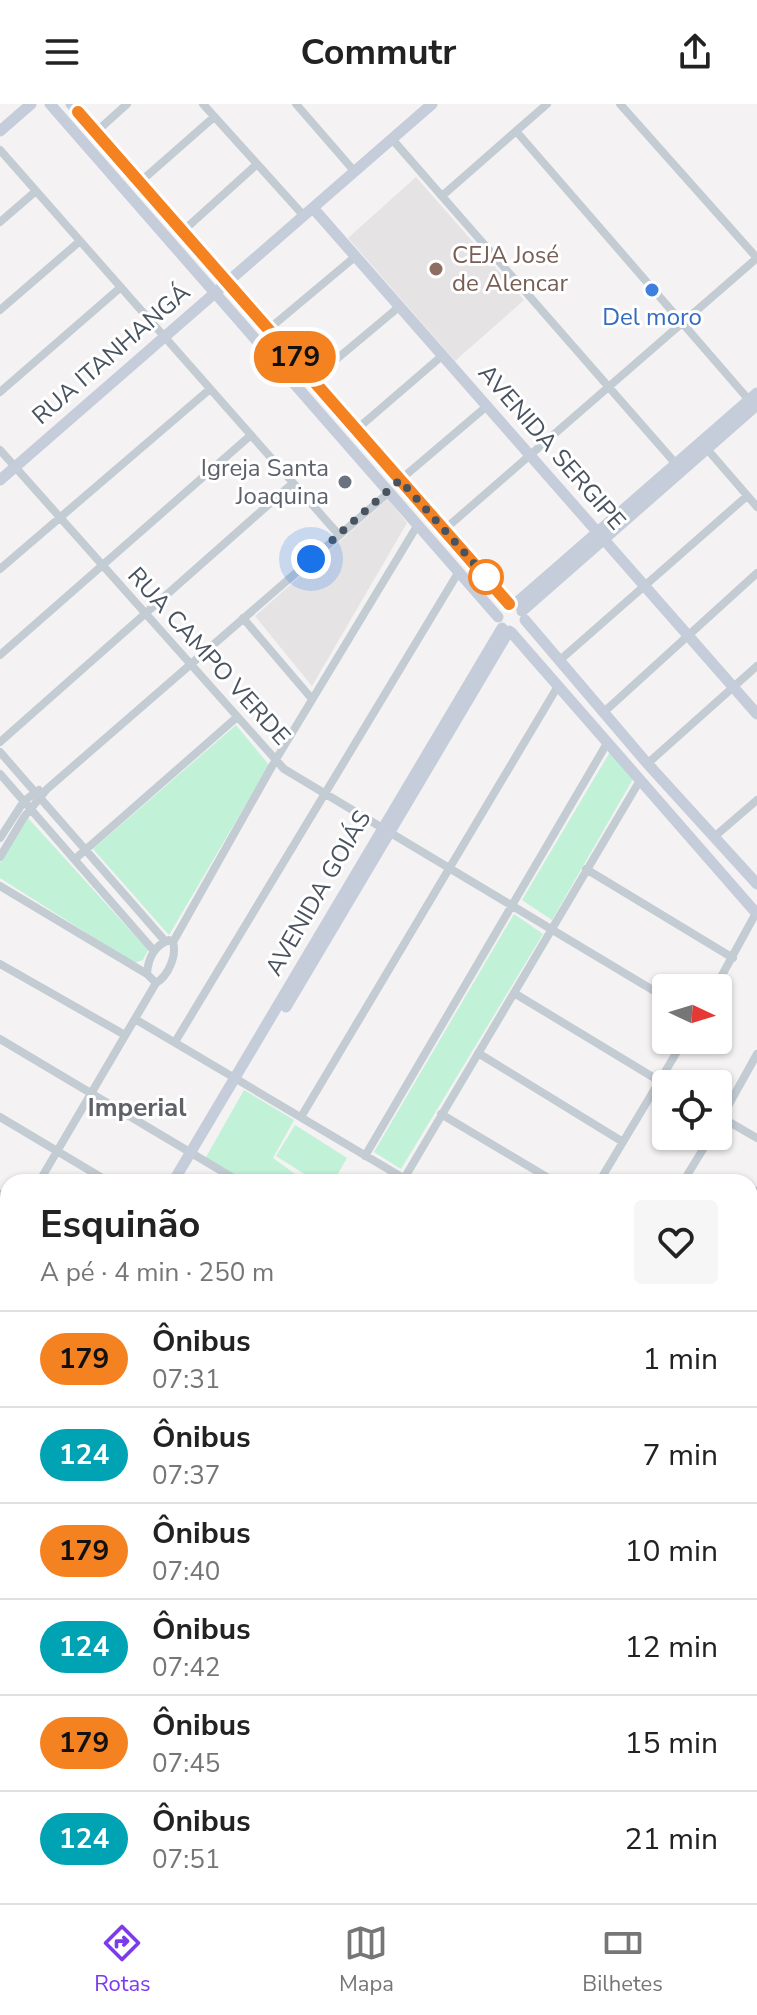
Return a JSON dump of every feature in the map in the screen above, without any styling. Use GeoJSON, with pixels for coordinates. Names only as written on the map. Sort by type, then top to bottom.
{"type":"FeatureCollection","features":[{"type":"Feature","properties":{"kind":"main road"},"geometry":{"type":"LineString","coordinates":[[0,131],[31,104]]}},
{"type":"Feature","properties":{"kind":"main road"},"geometry":{"type":"LineString","coordinates":[[50,104],[606,745],[757,914]]}},
{"type":"Feature","properties":{"kind":"main road","name":"RUA ITANHANGÁ"},"geometry":{"type":"LineString","coordinates":[[0,480],[432,104]]}},
{"type":"Feature","properties":{"kind":"main road"},"geometry":{"type":"LineString","coordinates":[[75,108],[400,480],[518,610],[647,764],[757,884]]}},
{"type":"Feature","properties":{"kind":"main road","name":"AVENIDA SERGIPE"},"geometry":{"type":"LineString","coordinates":[[309,212],[356,256],[757,714]]}},
{"type":"Feature","properties":{"kind":"main road"},"geometry":{"type":"LineString","coordinates":[[601,536],[707,449],[754,400]]}},
{"type":"Feature","properties":{"kind":"main road"},"geometry":{"type":"LineString","coordinates":[[505,627],[518,610],[676,464],[754,400]]}},
{"type":"Feature","properties":{"kind":"main road"},"geometry":{"type":"LineString","coordinates":[[388,493],[400,480]]}},
{"type":"Feature","properties":{"kind":"main road"},"geometry":{"type":"LineString","coordinates":[[505,627],[502,608],[518,610]]}},
{"type":"Feature","properties":{"kind":"main road","name":"AVENIDA GOIÁS"},"geometry":{"type":"LineString","coordinates":[[179,1174],[240,1078],[505,627]]}},
{"type":"Feature","properties":{"kind":"main road"},"geometry":{"type":"LineString","coordinates":[[606,745],[612,738],[626,739]]}},
{"type":"Feature","properties":{"kind":"main road","name":"AVENIDA GOIÁS"},"geometry":{"type":"LineString","coordinates":[[184,1174],[194,1153]]}},
{"type":"Feature","properties":{"kind":"street"},"geometry":{"type":"LineString","coordinates":[[96,132],[127,104]]}},
{"type":"Feature","properties":{"kind":"street","name":"AVENIDA SERGIPE"},"geometry":{"type":"LineString","coordinates":[[203,104],[256,165],[309,212]]}},
{"type":"Feature","properties":{"kind":"street"},"geometry":{"type":"LineString","coordinates":[[296,104],[355,172]]}},
{"type":"Feature","properties":{"kind":"street"},"geometry":{"type":"LineString","coordinates":[[303,112],[312,104]]}},
{"type":"Feature","properties":{"kind":"street"},"geometry":{"type":"LineString","coordinates":[[442,196],[547,104]]}},
{"type":"Feature","properties":{"kind":"street"},"geometry":{"type":"LineString","coordinates":[[445,529],[532,457],[757,258],[620,104]]}},
{"type":"Feature","properties":{"kind":"street"},"geometry":{"type":"LineString","coordinates":[[140,182],[214,117]]}},
{"type":"Feature","properties":{"kind":"street"},"geometry":{"type":"LineString","coordinates":[[516,131],[754,400]]}},
{"type":"Feature","properties":{"kind":"street"},"geometry":{"type":"LineString","coordinates":[[392,139],[676,464]]}},
{"type":"Feature","properties":{"kind":"street"},"geometry":{"type":"LineString","coordinates":[[0,150],[339,535]]}},
{"type":"Feature","properties":{"kind":"street"},"geometry":{"type":"LineString","coordinates":[[183,231],[256,165]]}},
{"type":"Feature","properties":{"kind":"street"},"geometry":{"type":"LineString","coordinates":[[0,222],[36,191]]}},
{"type":"Feature","properties":{"kind":"street"},"geometry":{"type":"LineString","coordinates":[[0,310],[80,241]]}},
{"type":"Feature","properties":{"kind":"street"},"geometry":{"type":"LineString","coordinates":[[270,328],[356,256]]}},
{"type":"Feature","properties":{"kind":"street"},"geometry":{"type":"LineString","coordinates":[[0,392],[121,287]]}},
{"type":"Feature","properties":{"kind":"street"},"geometry":{"type":"LineString","coordinates":[[314,378],[400,306]]}},
{"type":"Feature","properties":{"kind":"street"},"geometry":{"type":"LineString","coordinates":[[357,429],[443,355]]}},
{"type":"Feature","properties":{"kind":"street"},"geometry":{"type":"LineString","coordinates":[[0,569],[210,389]]}},
{"type":"Feature","properties":{"kind":"street"},"geometry":{"type":"LineString","coordinates":[[400,480],[487,406]]}},
{"type":"Feature","properties":{"kind":"street"},"geometry":{"type":"LineString","coordinates":[[0,655],[251,435]]}},
{"type":"Feature","properties":{"kind":"street"},"geometry":{"type":"LineString","coordinates":[[707,449],[757,507]]}},
{"type":"Feature","properties":{"kind":"street","name":"RUA CAMPO VERDE"},"geometry":{"type":"LineString","coordinates":[[0,450],[275,761],[325,795],[652,990]]}},
{"type":"Feature","properties":{"kind":"street"},"geometry":{"type":"LineString","coordinates":[[0,742],[293,483]]}},
{"type":"Feature","properties":{"kind":"street"},"geometry":{"type":"LineString","coordinates":[[24,801],[47,789],[388,493]]}},
{"type":"Feature","properties":{"kind":"street"},"geometry":{"type":"LineString","coordinates":[[560,660],[646,588],[747,496]]}},
{"type":"Feature","properties":{"kind":"street"},"geometry":{"type":"LineString","coordinates":[[147,974],[154,951],[169,941],[417,526]]}},
{"type":"Feature","properties":{"kind":"street"},"geometry":{"type":"LineString","coordinates":[[175,1042],[458,573]]}},
{"type":"Feature","properties":{"kind":"street"},"geometry":{"type":"LineString","coordinates":[[604,712],[757,573]]}},
{"type":"Feature","properties":{"kind":"street"},"geometry":{"type":"LineString","coordinates":[[243,618],[312,699]]}},
{"type":"Feature","properties":{"kind":"street"},"geometry":{"type":"LineString","coordinates":[[647,764],[757,666]]}},
{"type":"Feature","properties":{"kind":"street"},"geometry":{"type":"LineString","coordinates":[[301,1117],[558,686]]}},
{"type":"Feature","properties":{"kind":"street"},"geometry":{"type":"LineString","coordinates":[[75,859],[236,718]]}},
{"type":"Feature","properties":{"kind":"street"},"geometry":{"type":"LineString","coordinates":[[365,1156],[606,745]]}},
{"type":"Feature","properties":{"kind":"street"},"geometry":{"type":"LineString","coordinates":[[0,752],[169,941],[172,959],[44,1174]]}},
{"type":"Feature","properties":{"kind":"street"},"geometry":{"type":"LineString","coordinates":[[0,774],[24,801],[24,812],[0,857]]}},
{"type":"Feature","properties":{"kind":"street"},"geometry":{"type":"LineString","coordinates":[[409,1174],[441,1114],[639,782]]}},
{"type":"Feature","properties":{"kind":"street"},"geometry":{"type":"LineString","coordinates":[[0,838],[37,795]]}},
{"type":"Feature","properties":{"kind":"street"},"geometry":{"type":"LineString","coordinates":[[714,837],[757,800]]}},
{"type":"Feature","properties":{"kind":"street"},"geometry":{"type":"LineString","coordinates":[[24,812],[75,859],[154,951]]}},
{"type":"Feature","properties":{"kind":"street"},"geometry":{"type":"LineString","coordinates":[[586,869],[733,958]]}},
{"type":"Feature","properties":{"kind":"street"},"geometry":{"type":"LineString","coordinates":[[0,886],[147,974],[156,983]]}},
{"type":"Feature","properties":{"kind":"street"},"geometry":{"type":"LineString","coordinates":[[723,974],[757,914]]}},
{"type":"Feature","properties":{"kind":"street"},"geometry":{"type":"LineString","coordinates":[[0,964],[125,1035]]}},
{"type":"Feature","properties":{"kind":"street"},"geometry":{"type":"LineString","coordinates":[[514,993],[652,1076]]}},
{"type":"Feature","properties":{"kind":"street"},"geometry":{"type":"LineString","coordinates":[[135,1019],[240,1078],[394,1174]]}},
{"type":"Feature","properties":{"kind":"street"},"geometry":{"type":"LineString","coordinates":[[0,1039],[227,1174]]}},
{"type":"Feature","properties":{"kind":"street"},"geometry":{"type":"LineString","coordinates":[[478,1053],[623,1142]]}},
{"type":"Feature","properties":{"kind":"street"},"geometry":{"type":"LineString","coordinates":[[732,1097],[757,1054]]}},
{"type":"Feature","properties":{"kind":"street"},"geometry":{"type":"LineString","coordinates":[[604,1174],[652,1099]]}},
{"type":"Feature","properties":{"kind":"street"},"geometry":{"type":"LineString","coordinates":[[441,1114],[542,1174]]}},
{"type":"Feature","properties":{"kind":"street"},"geometry":{"type":"LineString","coordinates":[[0,1117],[96,1174]]}},
{"type":"Feature","properties":{"kind":"street"},"geometry":{"type":"LineString","coordinates":[[732,1126],[757,1138]]}},
{"type":"Feature","properties":{"kind":"street"},"geometry":{"type":"LineString","coordinates":[[688,1174],[702,1150]]}},
{"type":"Feature","properties":{"kind":"shaded area","name":"CEJA José de Alencar"},"geometry":{"type":"Polygon","coordinates":[[[416,177],[524,300],[455,361],[348,238],[416,177]]]}},
{"type":"Feature","properties":{"kind":"shaded area"},"geometry":{"type":"Polygon","coordinates":[[[388,499],[407,523],[312,686],[255,616],[388,499]]]}},
{"type":"Feature","properties":{"kind":"green space"},"geometry":{"type":"Polygon","coordinates":[[[236,725],[269,765],[169,935],[93,849],[236,725]]]}},
{"type":"Feature","properties":{"kind":"green space"},"geometry":{"type":"Polygon","coordinates":[[[610,752],[633,779],[552,920],[522,900],[610,752]]]}},
{"type":"Feature","properties":{"kind":"green space"},"geometry":{"type":"Polygon","coordinates":[[[28,818],[148,950],[143,960],[134,963],[0,878],[0,863],[28,818]]]}},
{"type":"Feature","properties":{"kind":"green space"},"geometry":{"type":"Polygon","coordinates":[[[514,914],[543,934],[401,1169],[374,1152],[514,914]]]}},
{"type":"Feature","properties":{"kind":"green space"},"geometry":{"type":"Polygon","coordinates":[[[244,1090],[294,1120],[273,1158],[295,1174],[229,1174],[205,1159],[244,1090]]]}},
{"type":"Feature","properties":{"kind":"green space"},"geometry":{"type":"Polygon","coordinates":[[[295,1125],[347,1158],[338,1174],[304,1174],[276,1156],[295,1125]]]}},
{"type":"Feature","properties":{"kind":"bus line","name":"179"},"geometry":{"type":"LineString","coordinates":[[78,112],[509,604]]}},
{"type":"Feature","properties":{"kind":"place","name":"CEJA José de Alencar"},"geometry":{"type":"Point","coordinates":[436,269]}},
{"type":"Feature","properties":{"kind":"place","name":"Del moro"},"geometry":{"type":"Point","coordinates":[652,290]}},
{"type":"Feature","properties":{"kind":"place","name":"Igreja Santa Joaquina"},"geometry":{"type":"Point","coordinates":[345,482]}},
{"type":"Feature","properties":{"kind":"district","name":"Imperial"},"geometry":{"type":"Point","coordinates":[137,1107]}},
{"type":"Feature","properties":{"kind":"route"},"geometry":{"type":"LineString","coordinates":[[311,559],[400,480],[486,577]]}}]}
